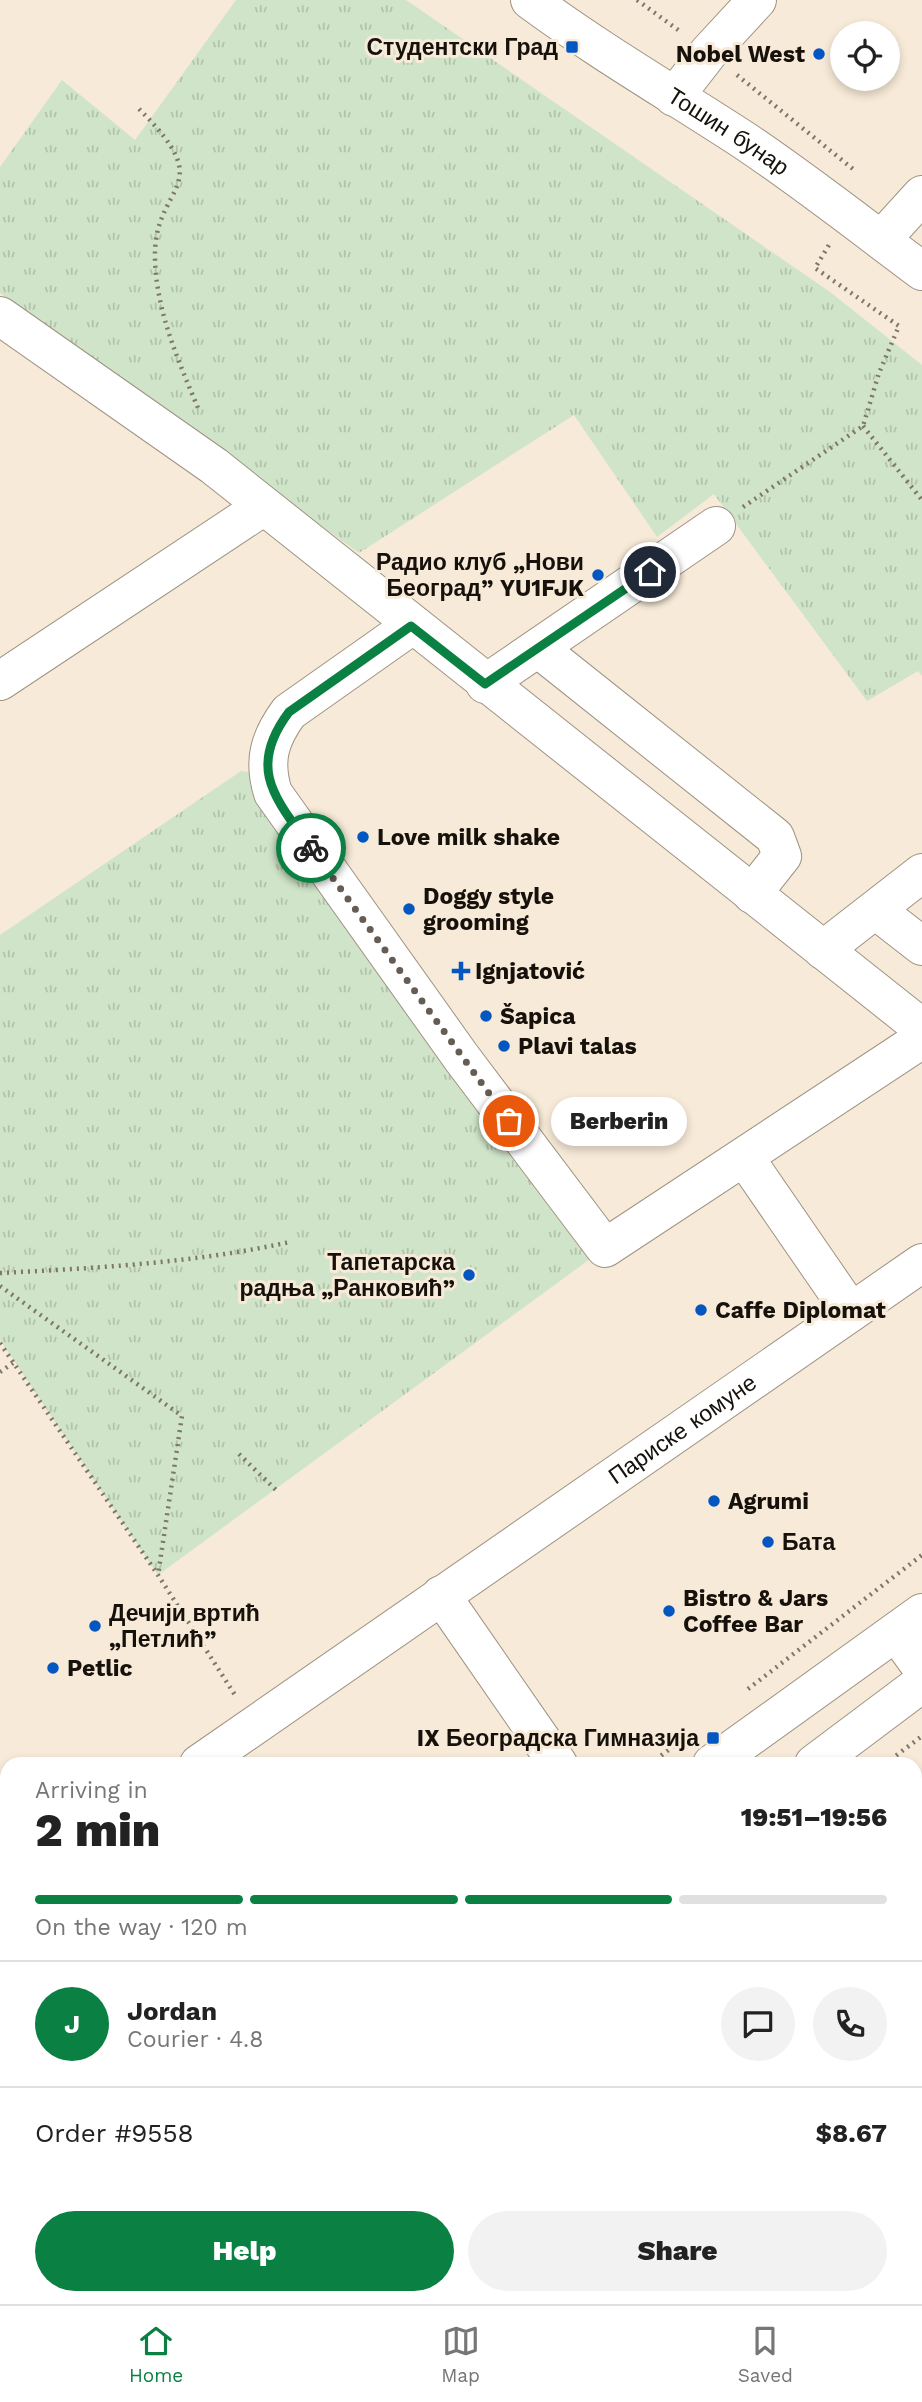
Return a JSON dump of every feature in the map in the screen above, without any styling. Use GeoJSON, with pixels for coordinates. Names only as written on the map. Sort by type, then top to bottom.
{"type":"FeatureCollection","features":[{"type":"Feature","properties":{"kind":"street","name":"Тошин бунар"},"geometry":{"type":"LineString","coordinates":[[530,0],[744,141],[922,271]]}},
{"type":"Feature","properties":{"kind":"street"},"geometry":{"type":"LineString","coordinates":[[674,97],[709,52],[757,0]]}},
{"type":"Feature","properties":{"kind":"street"},"geometry":{"type":"LineString","coordinates":[[881,240],[922,195]]}},
{"type":"Feature","properties":{"kind":"street"},"geometry":{"type":"LineString","coordinates":[[0,316],[214,466],[411,626],[922,1028]]}},
{"type":"Feature","properties":{"kind":"street"},"geometry":{"type":"LineString","coordinates":[[0,681],[264,506]]}},
{"type":"Feature","properties":{"kind":"street"},"geometry":{"type":"LineString","coordinates":[[485,684],[716,526]]}},
{"type":"Feature","properties":{"kind":"street"},"geometry":{"type":"LineString","coordinates":[[411,626],[289,712],[274,731],[267,755],[272,793],[461,1057],[605,1248],[922,1039]]}},
{"type":"Feature","properties":{"kind":"street"},"geometry":{"type":"LineString","coordinates":[[539,649],[775,837],[782,856],[752,894]]}},
{"type":"Feature","properties":{"kind":"street"},"geometry":{"type":"LineString","coordinates":[[823,950],[877,911],[922,873]]}},
{"type":"Feature","properties":{"kind":"street"},"geometry":{"type":"LineString","coordinates":[[877,911],[922,946]]}},
{"type":"Feature","properties":{"kind":"street"},"geometry":{"type":"LineString","coordinates":[[745,1158],[851,1312]]}},
{"type":"Feature","properties":{"kind":"street","name":"Париске комуне"},"geometry":{"type":"LineString","coordinates":[[209,1757],[922,1263]]}},
{"type":"Feature","properties":{"kind":"street"},"geometry":{"type":"LineString","coordinates":[[441,1595],[553,1757]]}},
{"type":"Feature","properties":{"kind":"street"},"geometry":{"type":"LineString","coordinates":[[722,1757],[909,1623],[922,1668]]}},
{"type":"Feature","properties":{"kind":"street"},"geometry":{"type":"LineString","coordinates":[[823,1757],[922,1683]]}},
{"type":"Feature","properties":{"kind":"path"},"geometry":{"type":"LineString","coordinates":[[637,0],[709,52],[856,172]]}},
{"type":"Feature","properties":{"kind":"path"},"geometry":{"type":"LineString","coordinates":[[139,109],[160,131],[180,162],[181,178],[156,239],[157,293],[168,333],[200,411]]}},
{"type":"Feature","properties":{"kind":"path"},"geometry":{"type":"LineString","coordinates":[[716,526],[863,426],[879,373],[899,326],[815,268],[848,215]]}},
{"type":"Feature","properties":{"kind":"path"},"geometry":{"type":"LineString","coordinates":[[863,426],[922,500]]}},
{"type":"Feature","properties":{"kind":"path"},"geometry":{"type":"LineString","coordinates":[[0,1273],[94,1270],[255,1250],[290,1242]]}},
{"type":"Feature","properties":{"kind":"path"},"geometry":{"type":"LineString","coordinates":[[0,1286],[182,1416],[158,1575]]}},
{"type":"Feature","properties":{"kind":"path"},"geometry":{"type":"LineString","coordinates":[[0,1343],[158,1575],[254,1725]]}},
{"type":"Feature","properties":{"kind":"path"},"geometry":{"type":"LineString","coordinates":[[0,1372],[13,1363]]}},
{"type":"Feature","properties":{"kind":"path"},"geometry":{"type":"LineString","coordinates":[[239,1454],[277,1491]]}},
{"type":"Feature","properties":{"kind":"path"},"geometry":{"type":"LineString","coordinates":[[738,1697],[922,1555]]}},
{"type":"Feature","properties":{"kind":"path"},"geometry":{"type":"LineString","coordinates":[[659,1757],[694,1730]]}},
{"type":"Feature","properties":{"kind":"path"},"geometry":{"type":"LineString","coordinates":[[894,1757],[922,1736]]}},
{"type":"Feature","properties":{"kind":"green space"},"geometry":{"type":"Polygon","coordinates":[[[236,0],[406,0],[830,292],[922,365],[922,676],[918,671],[867,701],[714,494],[657,537],[574,415],[359,553],[0,293],[0,167],[62,80],[135,140],[236,0]]]}},
{"type":"Feature","properties":{"kind":"green space"},"geometry":{"type":"Polygon","coordinates":[[[241,771],[268,775],[605,1248],[158,1575],[0,1340],[0,935],[241,771]]]}},
{"type":"Feature","properties":{"kind":"way so far"},"geometry":{"type":"LineString","coordinates":[[311,848],[509,1121]]}},
{"type":"Feature","properties":{"kind":"place","name":"Студентски Град"},"geometry":{"type":"Point","coordinates":[572,47]}},
{"type":"Feature","properties":{"kind":"place","name":"Nobel West"},"geometry":{"type":"Point","coordinates":[819,54]}},
{"type":"Feature","properties":{"kind":"place","name":"Радио клуб „Нови Београд” YU1FJK"},"geometry":{"type":"Point","coordinates":[598,575]}},
{"type":"Feature","properties":{"kind":"place","name":"Love milk shake"},"geometry":{"type":"Point","coordinates":[363,837]}},
{"type":"Feature","properties":{"kind":"place","name":"Doggy style grooming"},"geometry":{"type":"Point","coordinates":[409,909]}},
{"type":"Feature","properties":{"kind":"place","name":"Ignjatović"},"geometry":{"type":"Point","coordinates":[461,971]}},
{"type":"Feature","properties":{"kind":"place","name":"Šapica"},"geometry":{"type":"Point","coordinates":[486,1016]}},
{"type":"Feature","properties":{"kind":"place","name":"Plavi talas"},"geometry":{"type":"Point","coordinates":[504,1046]}},
{"type":"Feature","properties":{"kind":"place","name":"Berberin"},"geometry":{"type":"Point","coordinates":[509,1121]}},
{"type":"Feature","properties":{"kind":"place","name":"Тапетарска радња „Ранковић”"},"geometry":{"type":"Point","coordinates":[469,1275]}},
{"type":"Feature","properties":{"kind":"place","name":"Caffe Diplomat"},"geometry":{"type":"Point","coordinates":[701,1310]}},
{"type":"Feature","properties":{"kind":"place","name":"Agrumi"},"geometry":{"type":"Point","coordinates":[714,1501]}},
{"type":"Feature","properties":{"kind":"place","name":"Бата"},"geometry":{"type":"Point","coordinates":[768,1542]}},
{"type":"Feature","properties":{"kind":"place","name":"Bistro & Jars Coffee Bar"},"geometry":{"type":"Point","coordinates":[669,1611]}},
{"type":"Feature","properties":{"kind":"place","name":"Дечији вртић „Петлић”"},"geometry":{"type":"Point","coordinates":[95,1626]}},
{"type":"Feature","properties":{"kind":"place","name":"Petlic"},"geometry":{"type":"Point","coordinates":[53,1668]}},
{"type":"Feature","properties":{"kind":"place","name":"IX Београдска Гимназија"},"geometry":{"type":"Point","coordinates":[713,1738]}},
{"type":"Feature","properties":{"kind":"route"},"geometry":{"type":"LineString","coordinates":[[311,848],[272,793],[268,775],[267,755],[274,731],[289,712],[411,626],[485,684],[650,572]]}}]}
